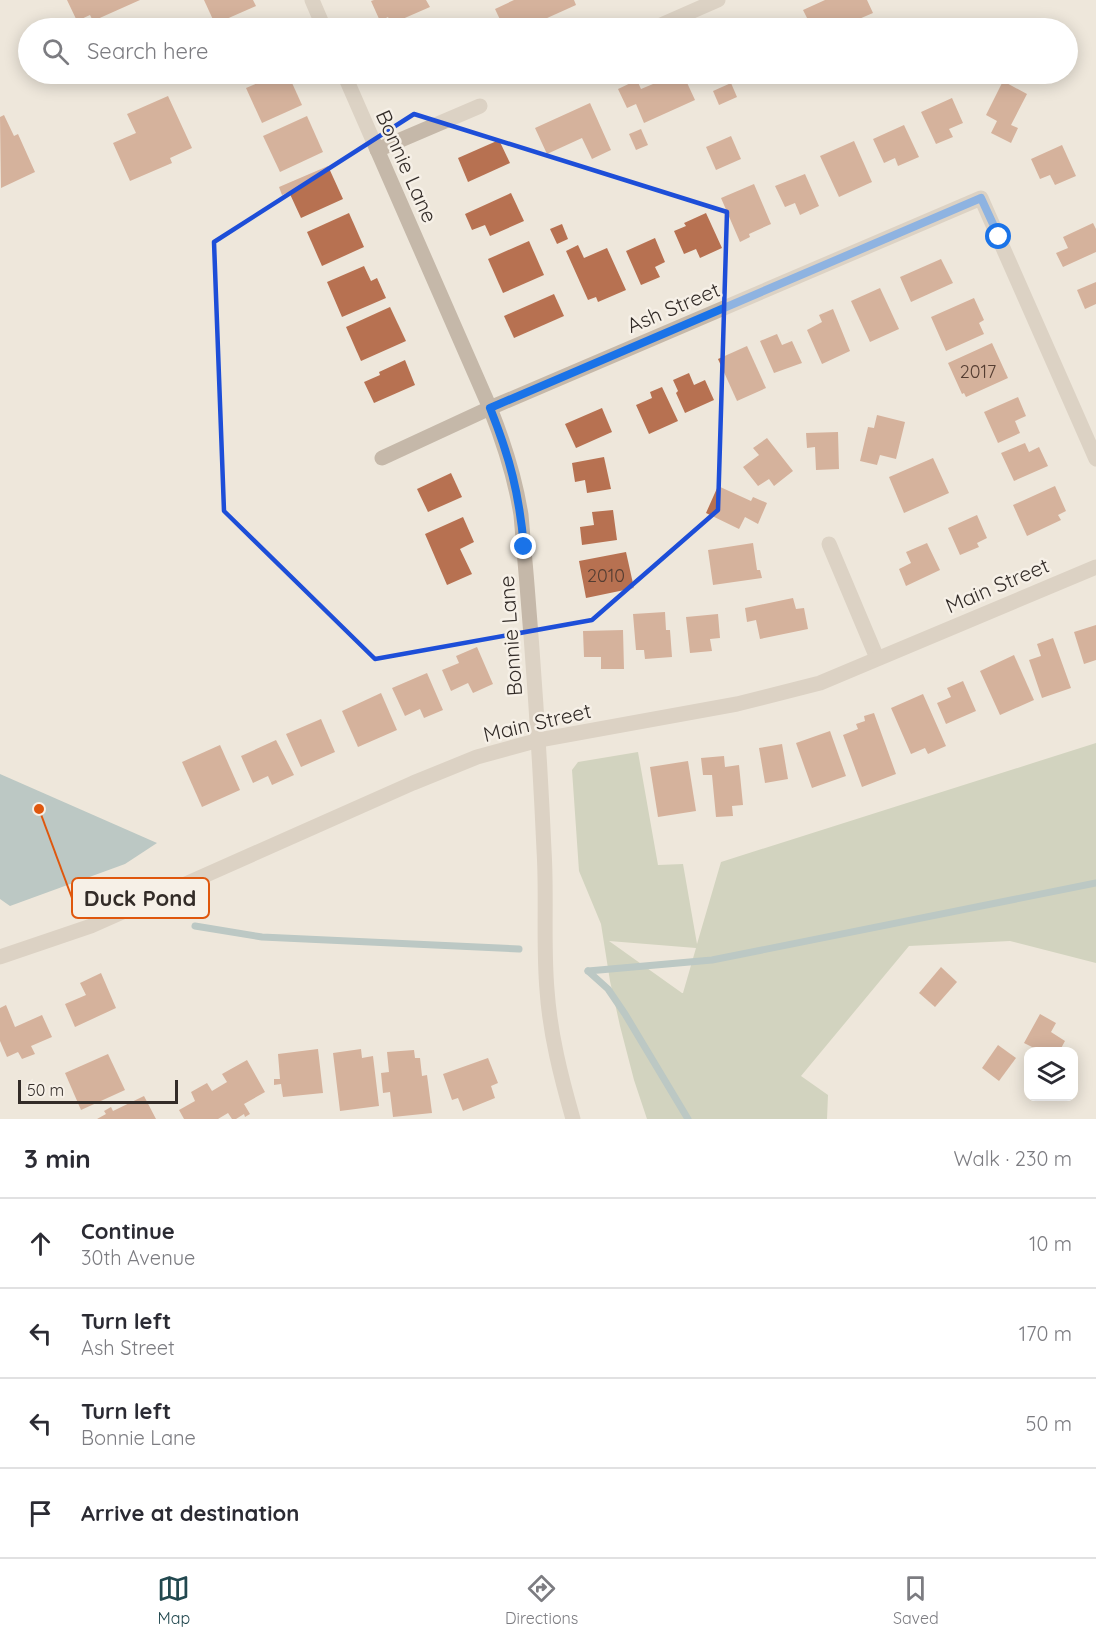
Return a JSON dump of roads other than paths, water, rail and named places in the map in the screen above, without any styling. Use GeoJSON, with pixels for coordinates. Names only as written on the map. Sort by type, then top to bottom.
{"type":"FeatureCollection","features":[{"type":"Feature","properties":{"kind":"street"},"geometry":{"type":"LineString","coordinates":[[312,0],[320,18]]}},
{"type":"Feature","properties":{"kind":"street"},"geometry":{"type":"LineString","coordinates":[[677,18],[718,0]]}},
{"type":"Feature","properties":{"kind":"street","name":"Bonnie Lane"},"geometry":{"type":"LineString","coordinates":[[348,84],[490,408],[506,449],[515,481],[521,514],[539,740],[547,909],[547,989],[555,1049],[573,1119]]}},
{"type":"Feature","properties":{"kind":"street"},"geometry":{"type":"LineString","coordinates":[[377,150],[480,106]]}},
{"type":"Feature","properties":{"kind":"street","name":"Ash Street"},"geometry":{"type":"LineString","coordinates":[[382,458],[490,408],[981,198],[1096,459]]}},
{"type":"Feature","properties":{"kind":"street"},"geometry":{"type":"LineString","coordinates":[[829,544],[877,658]]}},
{"type":"Feature","properties":{"kind":"street","name":"Main Street"},"geometry":{"type":"LineString","coordinates":[[0,957],[91,926],[413,783],[477,757],[539,740],[725,706],[820,683],[1096,567]]}},
{"type":"Feature","properties":{"kind":"water"},"geometry":{"type":"Polygon","coordinates":[[[0,774],[157,843],[125,864],[10,906],[0,899],[0,774]]]}},
{"type":"Feature","properties":{"kind":"waterway"},"geometry":{"type":"LineString","coordinates":[[588,971],[712,960],[1096,883]]}},
{"type":"Feature","properties":{"kind":"waterway"},"geometry":{"type":"LineString","coordinates":[[195,926],[262,937],[519,949]]}},
{"type":"Feature","properties":{"kind":"waterway"},"geometry":{"type":"LineString","coordinates":[[588,971],[608,989],[625,1014],[688,1119]]}},
{"type":"Feature","properties":{"kind":"place","name":"Duck Pond"},"geometry":{"type":"Point","coordinates":[39,809]}}]}
